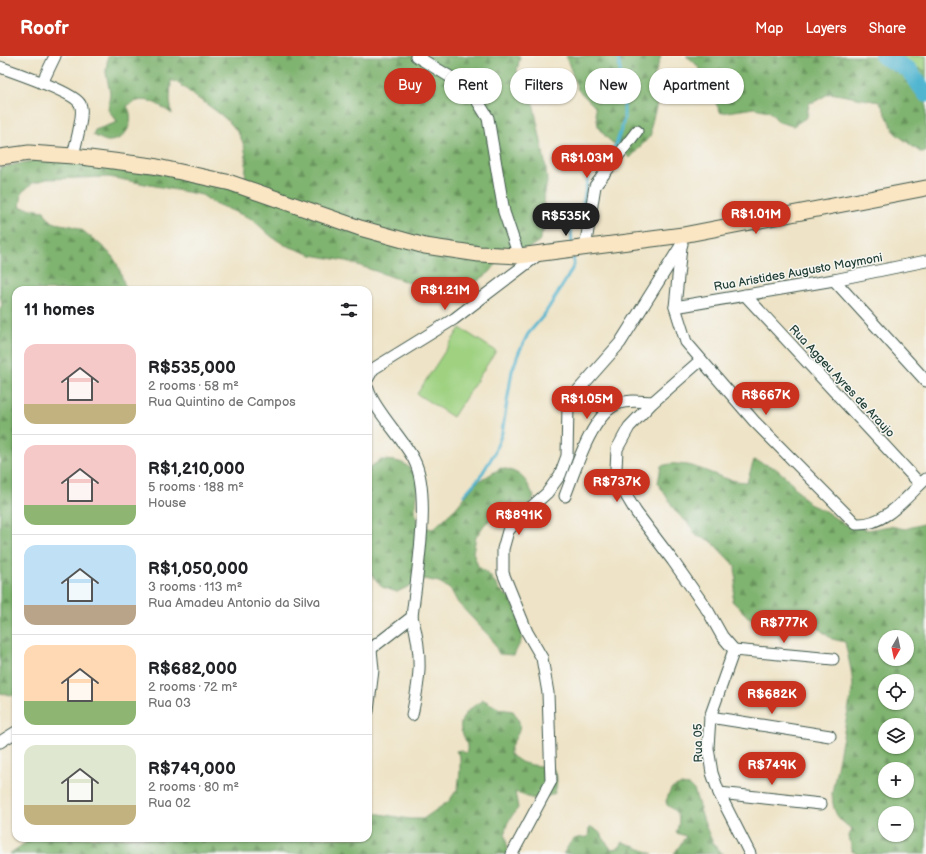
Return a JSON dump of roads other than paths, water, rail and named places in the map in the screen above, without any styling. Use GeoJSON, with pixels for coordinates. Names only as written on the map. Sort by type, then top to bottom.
{"type":"FeatureCollection","features":[{"type":"Feature","properties":{"kind":"main road"},"geometry":{"type":"LineString","coordinates":[[0,157],[29,153],[73,156],[153,166],[231,183],[360,228],[425,246],[479,254],[519,256],[682,239],[926,188]]}},
{"type":"Feature","properties":{"kind":"street"},"geometry":{"type":"LineString","coordinates":[[42,83],[55,56]]}},
{"type":"Feature","properties":{"kind":"street"},"geometry":{"type":"LineString","coordinates":[[416,56],[470,89],[488,118],[504,212],[519,256]]}},
{"type":"Feature","properties":{"kind":"street"},"geometry":{"type":"LineString","coordinates":[[0,67],[76,98],[81,105],[82,112],[73,156]]}},
{"type":"Feature","properties":{"kind":"street"},"geometry":{"type":"LineString","coordinates":[[583,249],[595,186],[637,131]]}},
{"type":"Feature","properties":{"kind":"street"},"geometry":{"type":"LineString","coordinates":[[682,239],[674,307],[686,342],[754,420],[856,524],[867,525],[880,520],[923,482]]}},
{"type":"Feature","properties":{"kind":"street"},"geometry":{"type":"LineString","coordinates":[[512,854],[551,781],[548,693],[542,658],[528,632],[503,573],[503,548],[508,531],[520,517],[547,492],[560,475],[567,456],[568,406],[574,395],[620,343],[682,239]]}},
{"type":"Feature","properties":{"kind":"street"},"geometry":{"type":"LineString","coordinates":[[372,370],[454,319],[538,255]]}},
{"type":"Feature","properties":{"kind":"street","name":"Rua Aristides Augusto Maymoni"},"geometry":{"type":"LineString","coordinates":[[674,307],[834,280],[925,262]]}},
{"type":"Feature","properties":{"kind":"street"},"geometry":{"type":"LineString","coordinates":[[834,280],[926,381]]}},
{"type":"Feature","properties":{"kind":"street","name":"Rua Aggeu Ayres de Araujo"},"geometry":{"type":"LineString","coordinates":[[745,295],[923,482]]}},
{"type":"Feature","properties":{"kind":"street"},"geometry":{"type":"LineString","coordinates":[[701,360],[653,402],[628,427],[617,449],[616,469],[621,487],[649,530],[674,561],[708,611],[722,636],[734,650],[833,659]]}},
{"type":"Feature","properties":{"kind":"street"},"geometry":{"type":"LineString","coordinates":[[372,396],[414,460],[421,480],[423,504],[412,617],[419,644],[420,662],[418,689],[412,716]]}},
{"type":"Feature","properties":{"kind":"street"},"geometry":{"type":"LineString","coordinates":[[564,496],[589,439],[601,417],[617,404],[632,401],[653,402]]}},
{"type":"Feature","properties":{"kind":"street"},"geometry":{"type":"LineString","coordinates":[[372,648],[412,617]]}},
{"type":"Feature","properties":{"kind":"street","name":"Rua 05"},"geometry":{"type":"LineString","coordinates":[[734,650],[729,668],[710,717],[708,748],[712,774],[719,793],[750,854]]}},
{"type":"Feature","properties":{"kind":"street"},"geometry":{"type":"LineString","coordinates":[[372,663],[372,678]]}},
{"type":"Feature","properties":{"kind":"street"},"geometry":{"type":"LineString","coordinates":[[710,717],[830,736]]}},
{"type":"Feature","properties":{"kind":"street"},"geometry":{"type":"LineString","coordinates":[[0,742],[12,734]]}},
{"type":"Feature","properties":{"kind":"street"},"geometry":{"type":"LineString","coordinates":[[719,793],[821,804]]}},
{"type":"Feature","properties":{"kind":"waterway"},"geometry":{"type":"LineString","coordinates":[[572,245],[571,230],[583,204],[589,172],[616,145],[624,120],[624,98],[618,56]]}},
{"type":"Feature","properties":{"kind":"waterway"},"geometry":{"type":"LineString","coordinates":[[883,56],[909,70],[926,94]]}},
{"type":"Feature","properties":{"kind":"waterway"},"geometry":{"type":"LineString","coordinates":[[464,495],[480,477],[494,454],[502,433],[512,371],[519,352],[528,334],[544,315],[566,280],[574,265],[573,252]]}}]}
